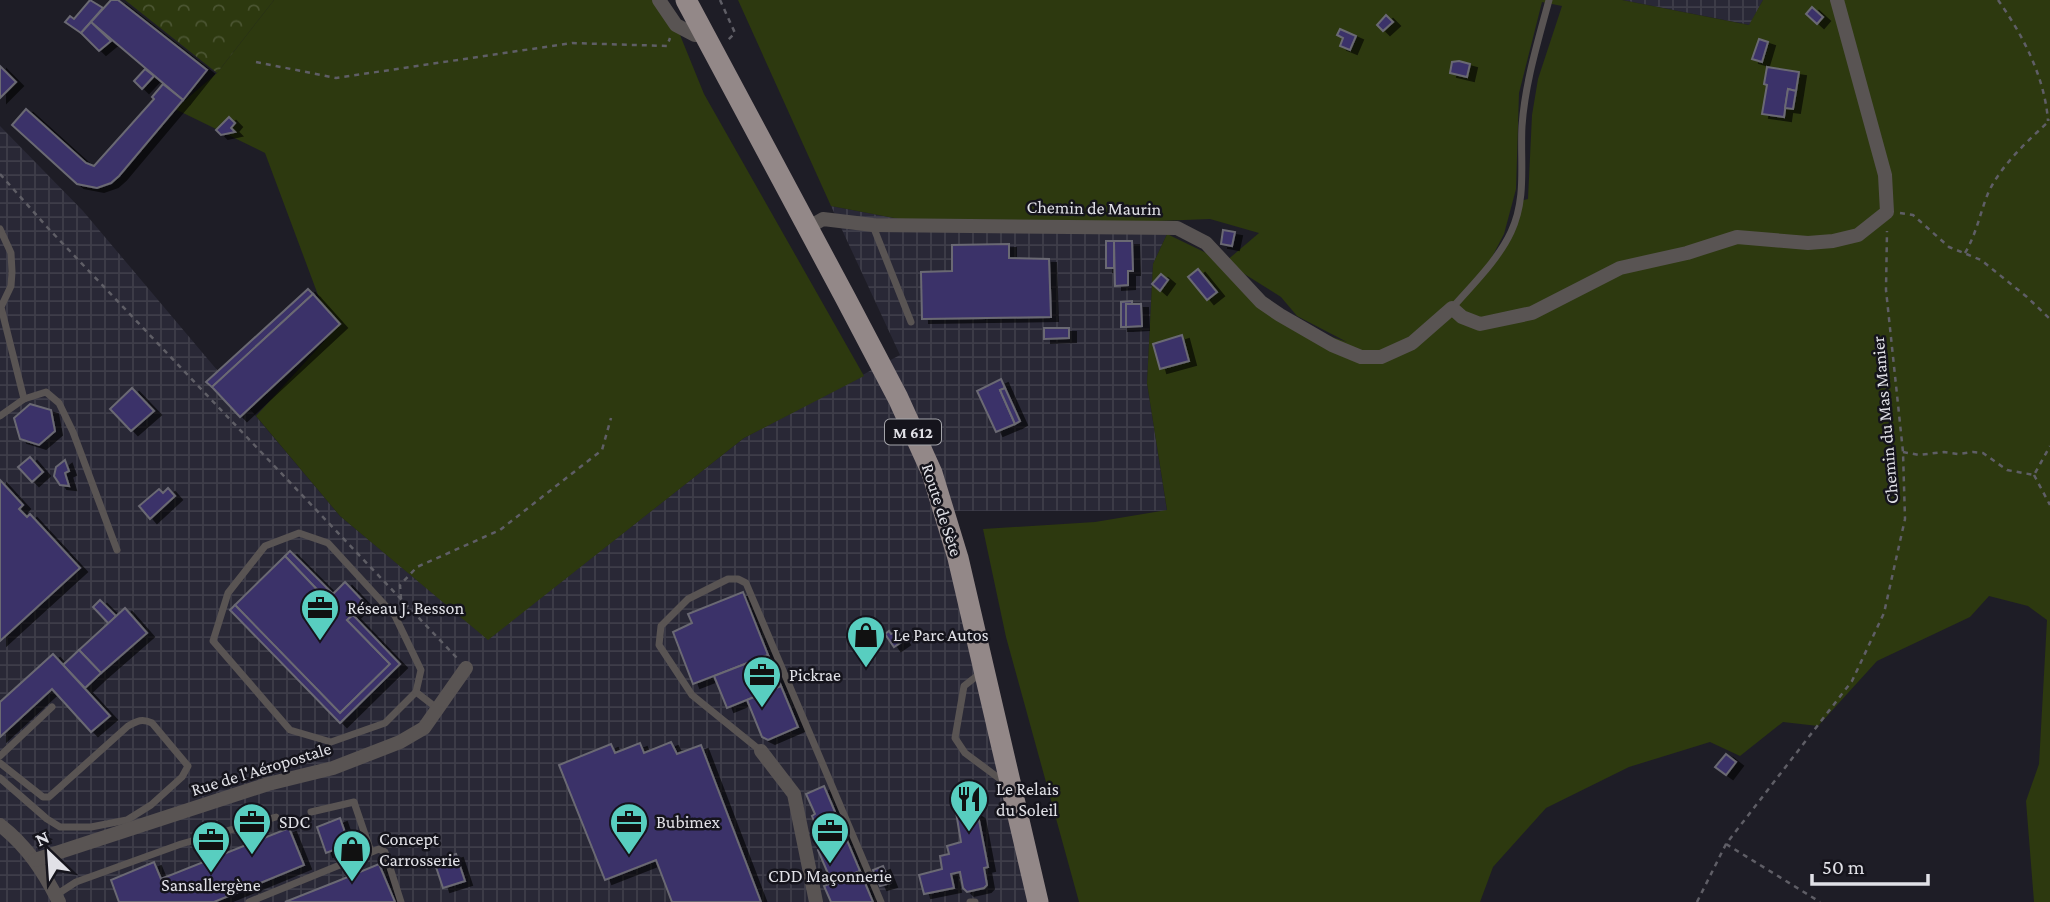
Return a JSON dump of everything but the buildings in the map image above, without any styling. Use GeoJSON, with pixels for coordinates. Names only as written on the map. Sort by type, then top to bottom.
{"type":"FeatureCollection","features":[{"type":"Feature","properties":{"kind":"main road","name":"Route de Sète"},"geometry":{"type":"LineString","coordinates":[[686,0],[898,398],[932,473],[958,558],[1038,902]]}},
{"type":"Feature","properties":{"kind":"street"},"geometry":{"type":"LineString","coordinates":[[659,0],[676,25],[695,35],[704,32]]}},
{"type":"Feature","properties":{"kind":"street"},"geometry":{"type":"LineString","coordinates":[[1452,308],[1462,317],[1480,324],[1532,313],[1619,268],[1686,253],[1737,237],[1808,243],[1833,241],[1858,235],[1887,212],[1885,175],[1837,0]]}},
{"type":"Feature","properties":{"kind":"street","name":"Chemin de Maurin"},"geometry":{"type":"LineString","coordinates":[[808,227],[823,219],[873,225],[1177,228],[1206,243],[1261,302],[1332,345],[1361,357],[1381,357],[1412,344],[1452,308]]}},
{"type":"Feature","properties":{"kind":"street","name":"Rue de l'Aéropostale"},"geometry":{"type":"LineString","coordinates":[[35,860],[268,784],[333,768],[400,742],[424,728],[466,668]]}},
{"type":"Feature","properties":{"kind":"street"},"geometry":{"type":"LineString","coordinates":[[761,751],[794,794],[816,902]]}},
{"type":"Feature","properties":{"kind":"street"},"geometry":{"type":"LineString","coordinates":[[0,825],[18,840],[35,860],[58,899]]}},
{"type":"Feature","properties":{"kind":"lane"},"geometry":{"type":"LineString","coordinates":[[1452,308],[1500,252],[1512,230],[1523,184],[1522,126],[1527,85],[1549,0]]}},
{"type":"Feature","properties":{"kind":"lane"},"geometry":{"type":"LineString","coordinates":[[873,225],[911,322]]}},
{"type":"Feature","properties":{"kind":"lane"},"geometry":{"type":"LineString","coordinates":[[0,229],[11,253],[12,272],[11,286],[1,307],[24,399]]}},
{"type":"Feature","properties":{"kind":"lane"},"geometry":{"type":"LineString","coordinates":[[0,415],[24,399],[46,392],[59,403],[73,432],[117,550]]}},
{"type":"Feature","properties":{"kind":"lane"},"geometry":{"type":"LineString","coordinates":[[299,533],[328,543],[395,617],[421,670],[416,692],[385,723],[331,742],[290,730],[214,641],[228,593],[265,546],[299,533]]}},
{"type":"Feature","properties":{"kind":"lane"},"geometry":{"type":"LineString","coordinates":[[761,751],[692,695],[659,645],[661,626],[676,609],[688,599],[728,579],[738,579],[746,583],[881,902]]}},
{"type":"Feature","properties":{"kind":"lane"},"geometry":{"type":"LineString","coordinates":[[985,669],[964,686],[955,738],[965,752],[1012,787]]}},
{"type":"Feature","properties":{"kind":"lane"},"geometry":{"type":"LineString","coordinates":[[416,692],[439,709]]}},
{"type":"Feature","properties":{"kind":"lane"},"geometry":{"type":"LineString","coordinates":[[0,755],[52,707]]}},
{"type":"Feature","properties":{"kind":"lane"},"geometry":{"type":"LineString","coordinates":[[0,763],[43,797],[49,797],[128,726],[145,720],[152,723],[188,766],[182,777],[151,805],[127,820],[91,827],[60,827],[0,778]]}},
{"type":"Feature","properties":{"kind":"lane"},"geometry":{"type":"LineString","coordinates":[[311,812],[354,802],[371,852]]}},
{"type":"Feature","properties":{"kind":"lane"},"geometry":{"type":"LineString","coordinates":[[58,899],[76,882],[181,844],[276,817]]}},
{"type":"Feature","properties":{"kind":"lane"},"geometry":{"type":"LineString","coordinates":[[249,902],[379,849],[385,852],[401,902]]}},
{"type":"Feature","properties":{"kind":"path"},"geometry":{"type":"LineString","coordinates":[[715,54],[735,33],[720,0]]}},
{"type":"Feature","properties":{"kind":"path"},"geometry":{"type":"LineString","coordinates":[[1965,253],[1976,235],[1990,191],[2016,151],[2049,120],[2046,99],[2037,73],[2016,25],[1998,0]]}},
{"type":"Feature","properties":{"kind":"path"},"geometry":{"type":"LineString","coordinates":[[256,61],[336,78],[572,43],[667,46],[676,25]]}},
{"type":"Feature","properties":{"kind":"path"},"geometry":{"type":"LineString","coordinates":[[0,174],[56,237],[466,668]]}},
{"type":"Feature","properties":{"kind":"path"},"geometry":{"type":"LineString","coordinates":[[1887,212],[1913,215],[1949,247],[1981,260],[2050,319]]}},
{"type":"Feature","properties":{"kind":"path","name":"Chemin du Mas Manier"},"geometry":{"type":"LineString","coordinates":[[1697,902],[1726,844],[1852,681],[1884,613],[1905,519],[1903,452],[1886,290],[1887,212]]}},
{"type":"Feature","properties":{"kind":"path"},"geometry":{"type":"LineString","coordinates":[[401,599],[400,585],[417,567],[500,530],[602,450],[611,418]]}},
{"type":"Feature","properties":{"kind":"path"},"geometry":{"type":"LineString","coordinates":[[2034,475],[2050,446]]}},
{"type":"Feature","properties":{"kind":"path"},"geometry":{"type":"LineString","coordinates":[[1903,452],[1919,455],[1944,452],[1983,453],[2007,470],[2034,475]]}},
{"type":"Feature","properties":{"kind":"path"},"geometry":{"type":"LineString","coordinates":[[2034,475],[2049,502]]}},
{"type":"Feature","properties":{"kind":"path"},"geometry":{"type":"LineString","coordinates":[[1726,844],[1820,902]]}},
{"type":"Feature","properties":{"kind":"shaded area"},"geometry":{"type":"Polygon","coordinates":[[[1622,0],[1763,0],[1750,25],[1622,0]]]}},
{"type":"Feature","properties":{"kind":"shaded area"},"geometry":{"type":"Polygon","coordinates":[[[0,126],[83,211],[340,516],[488,639],[744,438],[900,355],[831,206],[910,221],[1167,234],[1153,264],[1147,383],[1167,511],[938,511],[1030,902],[0,902],[0,126]]]}},
{"type":"Feature","properties":{"kind":"green space"},"geometry":{"type":"Polygon","coordinates":[[[125,0],[274,0],[217,73],[125,0]]]}},
{"type":"Feature","properties":{"kind":"green space"},"geometry":{"type":"Polygon","coordinates":[[[274,0],[659,0],[676,25],[704,94],[864,376],[744,438],[488,640],[340,516],[256,416],[340,324],[321,303],[265,153],[175,109],[217,73],[274,0]]]}},
{"type":"Feature","properties":{"kind":"green space"},"geometry":{"type":"Polygon","coordinates":[[[738,0],[1622,0],[1749,25],[1763,0],[2050,0],[2050,902],[2034,902],[2026,801],[2039,764],[2047,620],[2028,606],[1989,596],[1970,617],[1877,661],[1818,726],[1783,722],[1740,756],[1710,742],[1629,767],[1546,808],[1493,867],[1480,902],[1079,902],[1006,637],[983,529],[1095,522],[1167,510],[1147,383],[1153,264],[1167,234],[1225,262],[1259,233],[1210,219],[1107,223],[910,221],[831,206],[738,0]],[[1542,2],[1519,93],[1516,189],[1504,234],[1491,259],[1500,252],[1520,201],[1528,199],[1532,115],[1538,79],[1562,6],[1542,2]],[[1230,265],[1295,324],[1347,342],[1297,316],[1281,297],[1230,265]]]}},
{"type":"Feature","properties":{"kind":"place","name":"Réseau J. Besson"},"geometry":{"type":"Point","coordinates":[320,642]}},
{"type":"Feature","properties":{"kind":"place","name":"Le Parc Autos"},"geometry":{"type":"Point","coordinates":[866,669]}},
{"type":"Feature","properties":{"kind":"place","name":"Pickrae"},"geometry":{"type":"Point","coordinates":[762,709]}},
{"type":"Feature","properties":{"kind":"place","name":"Le Relais du Soleil"},"geometry":{"type":"Point","coordinates":[969,833]}},
{"type":"Feature","properties":{"kind":"place","name":"SDC"},"geometry":{"type":"Point","coordinates":[252,856]}},
{"type":"Feature","properties":{"kind":"place","name":"Bubimex"},"geometry":{"type":"Point","coordinates":[629,856]}},
{"type":"Feature","properties":{"kind":"place","name":"CDD Maçonnerie"},"geometry":{"type":"Point","coordinates":[830,865]}},
{"type":"Feature","properties":{"kind":"place","name":"Sansallergène"},"geometry":{"type":"Point","coordinates":[211,874]}},
{"type":"Feature","properties":{"kind":"place","name":"Concept Carrosserie"},"geometry":{"type":"Point","coordinates":[352,883]}}]}
